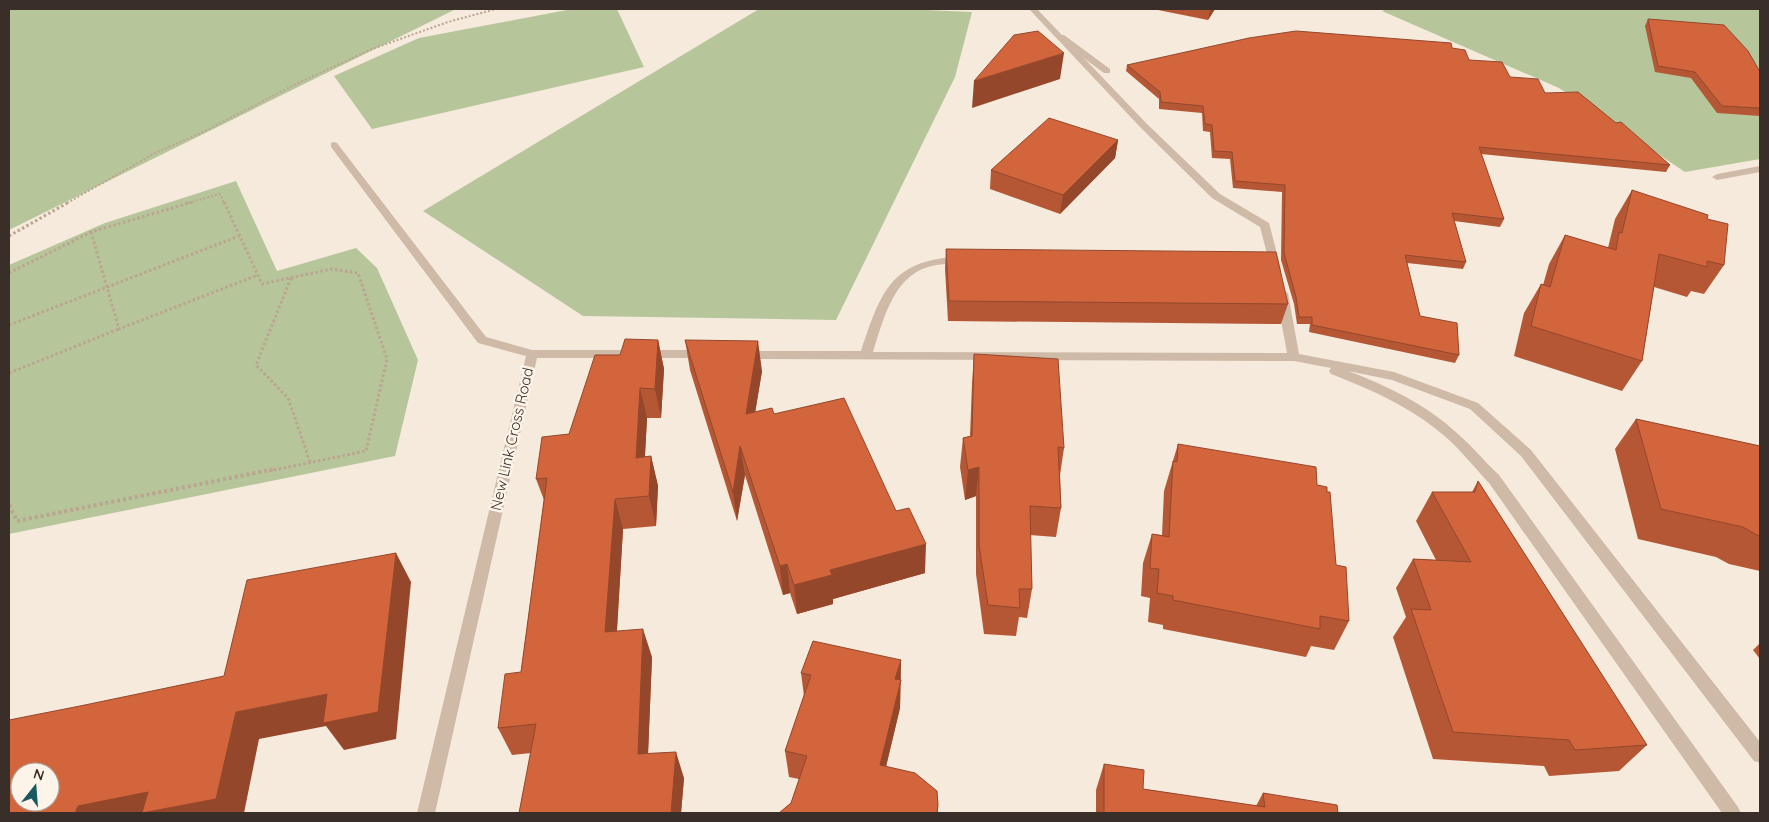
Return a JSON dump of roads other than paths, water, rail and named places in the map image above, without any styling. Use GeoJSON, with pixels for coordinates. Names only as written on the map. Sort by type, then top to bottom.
{"type":"FeatureCollection","features":[{"type":"Feature","properties":{"kind":"street"},"geometry":{"type":"LineString","coordinates":[[1033,9],[1144,126],[1216,196],[1265,225],[1286,305],[1294,357]]}},
{"type":"Feature","properties":{"kind":"street"},"geometry":{"type":"LineString","coordinates":[[1061,37],[1107,71]]}},
{"type":"Feature","properties":{"kind":"street","name":"New Link Cross Road"},"geometry":{"type":"LineString","coordinates":[[334,146],[482,340],[532,354],[426,813]]}},
{"type":"Feature","properties":{"kind":"street"},"geometry":{"type":"LineString","coordinates":[[1717,177],[1760,169]]}},
{"type":"Feature","properties":{"kind":"street"},"geometry":{"type":"LineString","coordinates":[[866,355],[881,309],[897,282],[908,272],[922,264],[944,258],[979,259]]}},
{"type":"Feature","properties":{"kind":"street"},"geometry":{"type":"LineString","coordinates":[[532,354],[1294,357],[1394,376],[1474,406],[1526,453],[1760,755]]}},
{"type":"Feature","properties":{"kind":"street"},"geometry":{"type":"LineString","coordinates":[[1294,357],[1368,383],[1402,401],[1448,432],[1494,479],[1732,813]]}}]}
